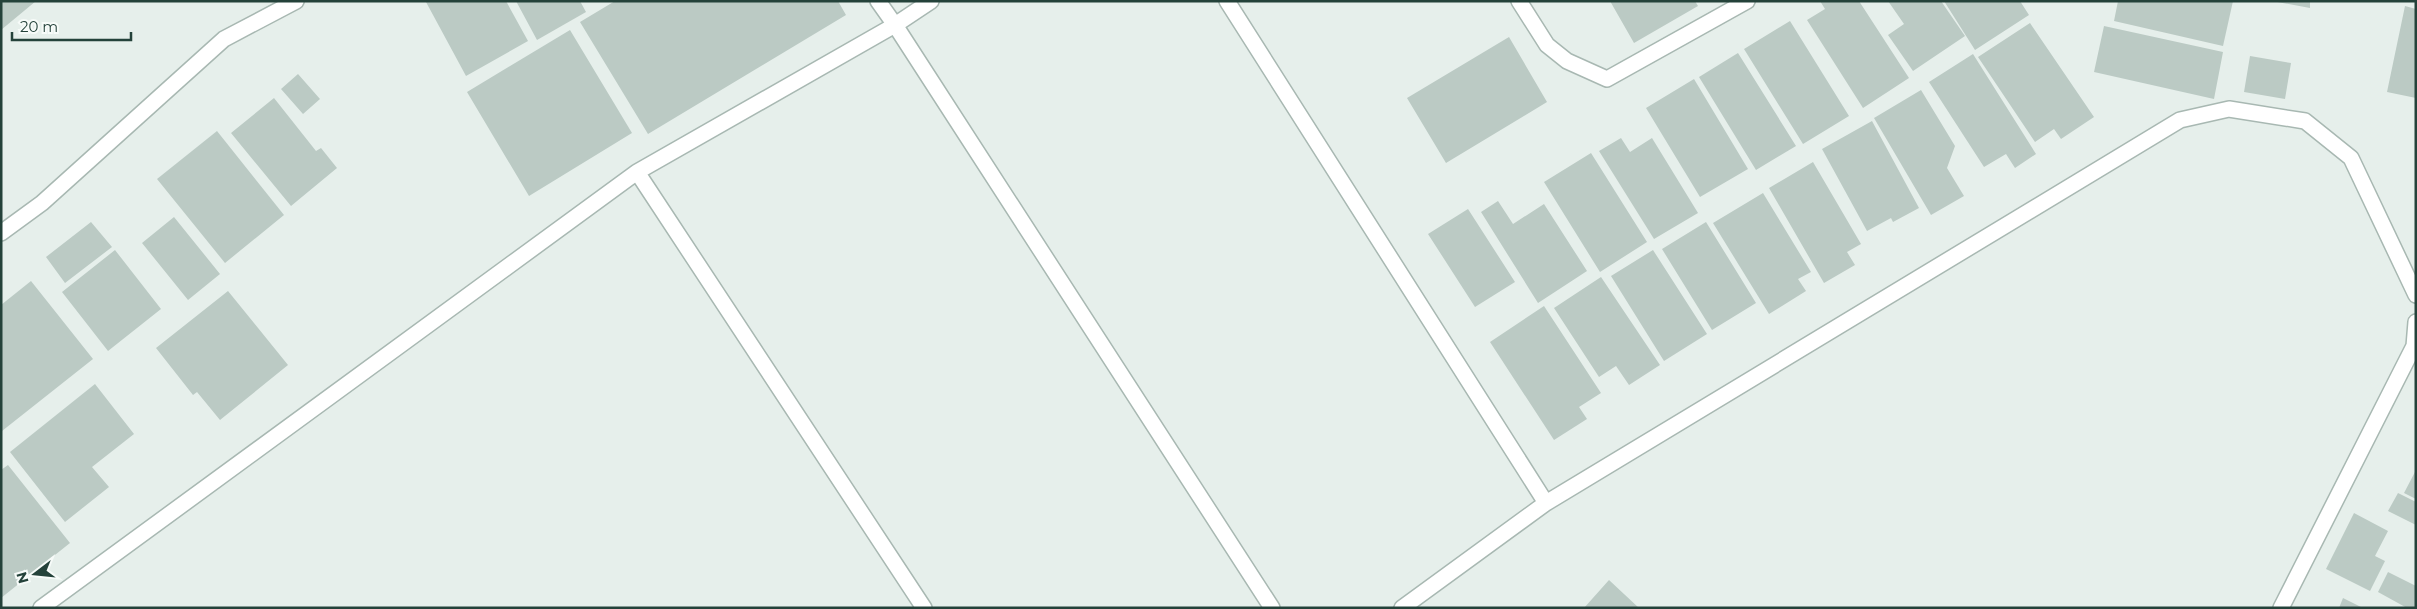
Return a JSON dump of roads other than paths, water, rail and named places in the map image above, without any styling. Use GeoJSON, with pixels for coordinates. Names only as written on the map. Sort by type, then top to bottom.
{"type":"FeatureCollection","features":[{"type":"Feature","properties":{"kind":"street"},"geometry":{"type":"LineString","coordinates":[[1,233],[42,203],[224,39],[296,1]]}},
{"type":"Feature","properties":{"kind":"street"},"geometry":{"type":"LineString","coordinates":[[878,1],[1272,608]]}},
{"type":"Feature","properties":{"kind":"street"},"geometry":{"type":"LineString","coordinates":[[41,608],[637,172],[895,25],[930,1]]}},
{"type":"Feature","properties":{"kind":"street"},"geometry":{"type":"LineString","coordinates":[[1227,1],[1546,503]]}},
{"type":"Feature","properties":{"kind":"street"},"geometry":{"type":"LineString","coordinates":[[1519,1],[1546,45],[1568,61],[1607,79],[1747,1]]}},
{"type":"Feature","properties":{"kind":"street"},"geometry":{"type":"LineString","coordinates":[[1402,608],[1546,503],[2180,120],[2229,109],[2305,121],[2351,158],[2416,295]]}},
{"type":"Feature","properties":{"kind":"street"},"geometry":{"type":"LineString","coordinates":[[637,172],[924,608]]}},
{"type":"Feature","properties":{"kind":"street"},"geometry":{"type":"LineString","coordinates":[[2281,608],[2415,347],[2416,322]]}}]}
